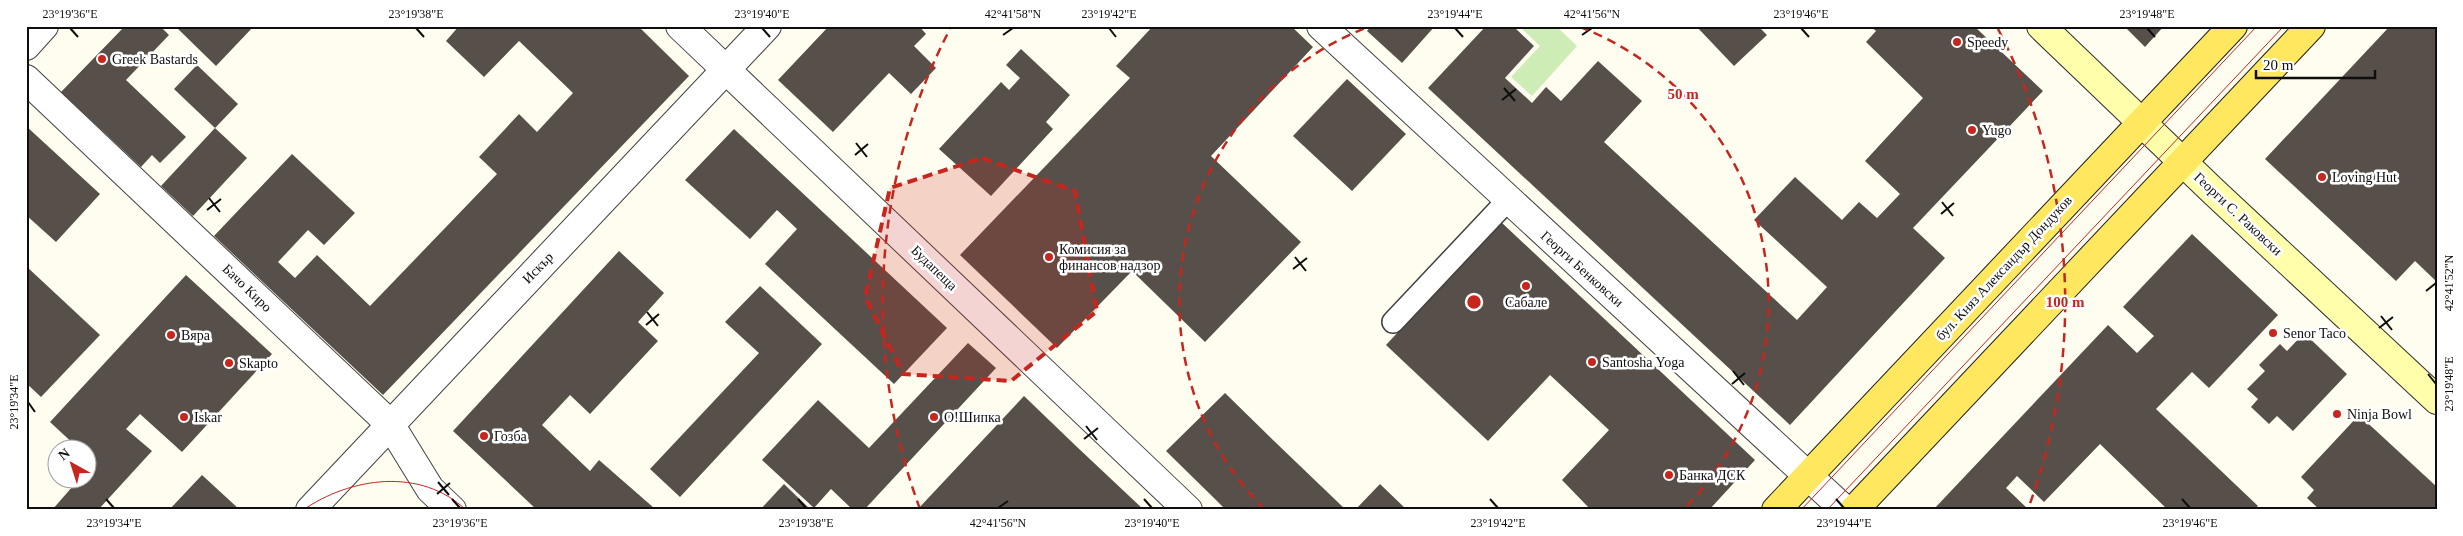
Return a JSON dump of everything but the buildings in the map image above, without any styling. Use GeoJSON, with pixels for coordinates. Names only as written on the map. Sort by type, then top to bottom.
{"type":"FeatureCollection","features":[{"type":"Feature","properties":{"kind":"main road"},"geometry":{"type":"LineString","coordinates":[[1854,510],[2311,26]]}},
{"type":"Feature","properties":{"kind":"main road","name":"бул. Княз Александър Дондуков"},"geometry":{"type":"LineString","coordinates":[[1776,510],[2227,30]]}},
{"type":"Feature","properties":{"kind":"street"},"geometry":{"type":"LineString","coordinates":[[26,46],[44,26]]}},
{"type":"Feature","properties":{"kind":"street","name":"Будапеща"},"geometry":{"type":"LineString","coordinates":[[680,26],[1188,510]]}},
{"type":"Feature","properties":{"kind":"street","name":"Искър"},"geometry":{"type":"LineString","coordinates":[[310,510],[767,26]]}},
{"type":"Feature","properties":{"kind":"street","name":"Георги Бенковски"},"geometry":{"type":"LineString","coordinates":[[1321,26],[1507,201],[1844,510]]}},
{"type":"Feature","properties":{"kind":"street","name":"Георги С. Раковски"},"geometry":{"type":"LineString","coordinates":[[2041,26],[2437,400]]}},
{"type":"Feature","properties":{"kind":"street","name":"Бачо Киро"},"geometry":{"type":"LineString","coordinates":[[26,79],[390,424],[430,489],[452,510]]}},
{"type":"Feature","properties":{"kind":"lane"},"geometry":{"type":"LineString","coordinates":[[1393,322],[1507,201]]}},
{"type":"Feature","properties":{"kind":"highlighted area"},"geometry":{"type":"Polygon","coordinates":[[[982,158],[1075,191],[1097,311],[1011,381],[903,374],[865,297],[890,188],[982,158]]]}},
{"type":"Feature","properties":{"kind":"green space"},"geometry":{"type":"Polygon","coordinates":[[[1519,26],[1556,26],[1577,46],[1532,96],[1511,77],[1540,46],[1519,26]]]}},
{"type":"Feature","properties":{"kind":"tram line"},"geometry":{"type":"LineString","coordinates":[[1801,510],[2257,26]]}},
{"type":"Feature","properties":{"kind":"tram line"},"geometry":{"type":"LineString","coordinates":[[1827,510],[2284,26]]}},
{"type":"Feature","properties":{"kind":"tram line"},"geometry":{"type":"LineString","coordinates":[[303,510],[342,490],[364,484],[386,482],[407,482],[428,487],[448,496],[466,510]]}},
{"type":"Feature","properties":{"kind":"place","name":"Speedy"},"geometry":{"type":"Point","coordinates":[1957,42]}},
{"type":"Feature","properties":{"kind":"place","name":"Greek Bastards"},"geometry":{"type":"Point","coordinates":[102,59]}},
{"type":"Feature","properties":{"kind":"place","name":"Yugo"},"geometry":{"type":"Point","coordinates":[1972,130]}},
{"type":"Feature","properties":{"kind":"place","name":"Loving Hut"},"geometry":{"type":"Point","coordinates":[2322,177]}},
{"type":"Feature","properties":{"kind":"place","name":"Комисия за финансов надзор"},"geometry":{"type":"Point","coordinates":[1049,257]}},
{"type":"Feature","properties":{"kind":"place","name":"Сабале"},"geometry":{"type":"Point","coordinates":[1526,286]}},
{"type":"Feature","properties":{"kind":"place","name":"Senor Taco"},"geometry":{"type":"Point","coordinates":[2273,333]}},
{"type":"Feature","properties":{"kind":"place","name":"Вяра"},"geometry":{"type":"Point","coordinates":[171,335]}},
{"type":"Feature","properties":{"kind":"place","name":"Santosha Yoga"},"geometry":{"type":"Point","coordinates":[1592,362]}},
{"type":"Feature","properties":{"kind":"place","name":"Skapto"},"geometry":{"type":"Point","coordinates":[229,363]}},
{"type":"Feature","properties":{"kind":"place","name":"Ninja Bowl"},"geometry":{"type":"Point","coordinates":[2337,414]}},
{"type":"Feature","properties":{"kind":"place","name":"Iskar"},"geometry":{"type":"Point","coordinates":[184,417]}},
{"type":"Feature","properties":{"kind":"place","name":"О!Шипка"},"geometry":{"type":"Point","coordinates":[934,417]}},
{"type":"Feature","properties":{"kind":"place","name":"Гозба"},"geometry":{"type":"Point","coordinates":[484,436]}},
{"type":"Feature","properties":{"kind":"place","name":"Банка ДСК"},"geometry":{"type":"Point","coordinates":[1669,475]}}]}
